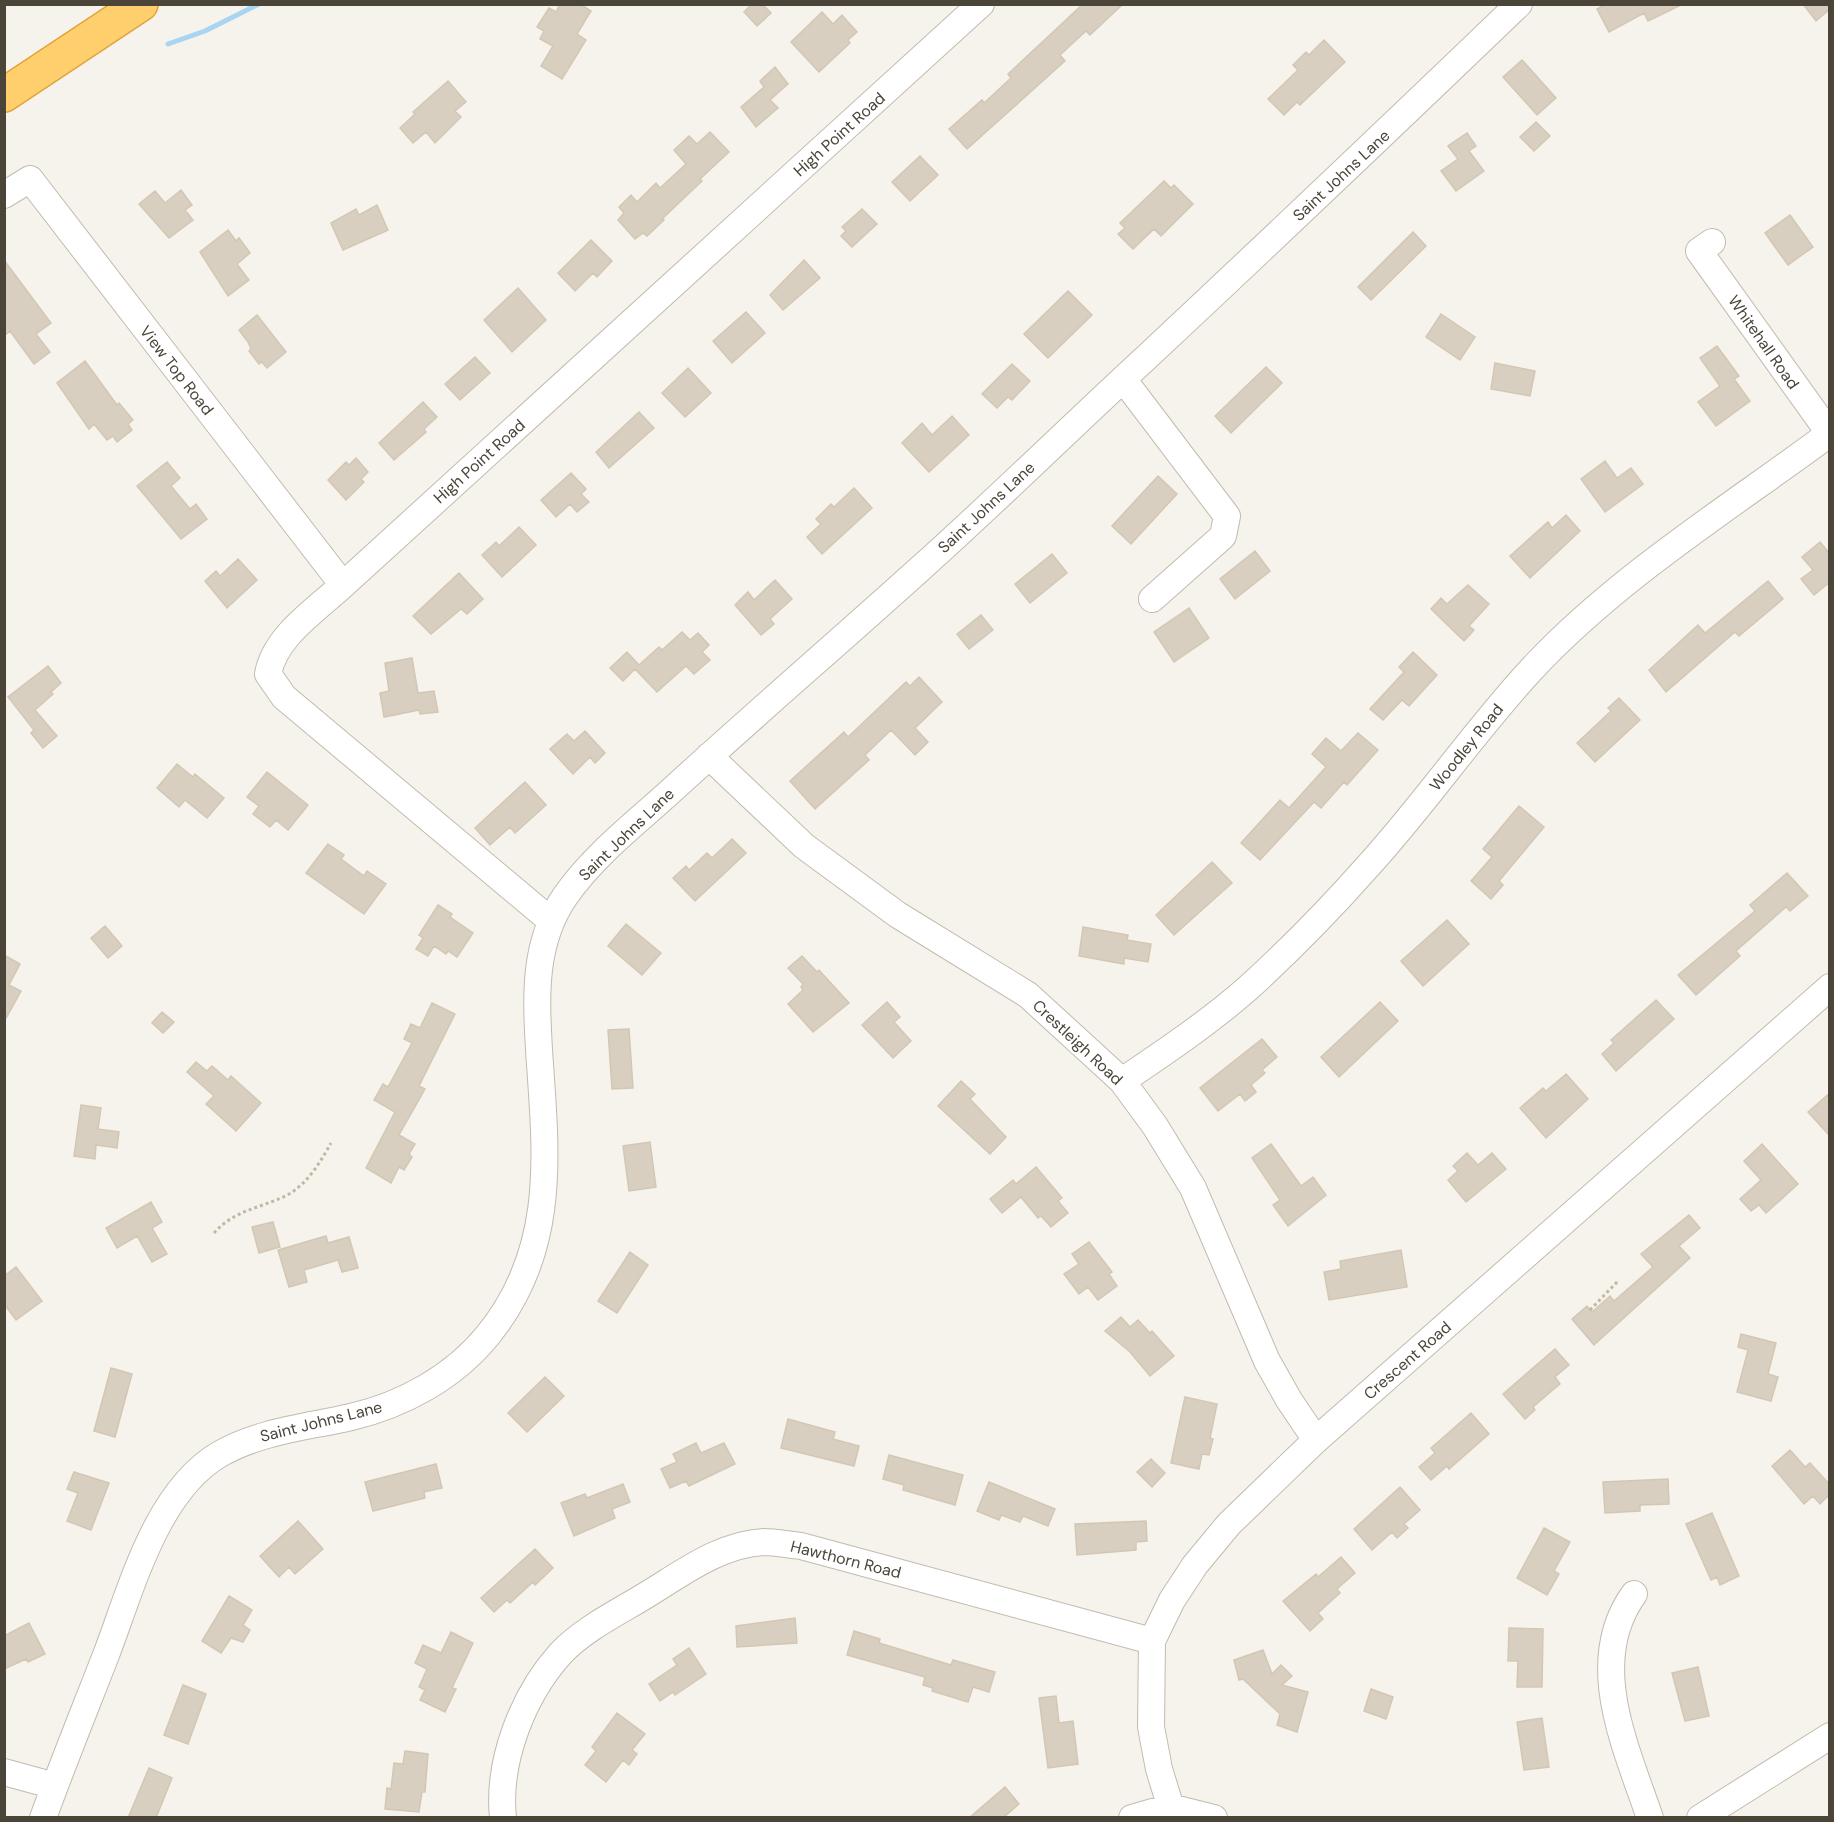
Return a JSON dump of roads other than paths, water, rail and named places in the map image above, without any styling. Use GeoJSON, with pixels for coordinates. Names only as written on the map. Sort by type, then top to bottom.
{"type":"FeatureCollection","features":[{"type":"Feature","properties":{"kind":"highway"},"geometry":{"type":"LineString","coordinates":[[4,89],[112,4]]}},
{"type":"Feature","properties":{"kind":"highway"},"geometry":{"type":"LineString","coordinates":[[4,95],[141,4]]}},
{"type":"Feature","properties":{"kind":"street","name":"High Point Road"},"geometry":{"type":"LineString","coordinates":[[550,920],[417,806],[331,738],[284,697],[268,674],[271,660],[280,644],[343,585],[981,4]]}},
{"type":"Feature","properties":{"kind":"street"},"geometry":{"type":"LineString","coordinates":[[1481,41],[1488,23],[1490,4]]}},
{"type":"Feature","properties":{"kind":"street","name":"Saint Johns Lane"},"geometry":{"type":"LineString","coordinates":[[44,1818],[141,1565],[168,1508],[184,1485],[220,1454],[252,1439],[358,1415],[400,1400],[430,1385],[462,1361],[488,1335],[514,1294],[531,1262],[546,1184],[537,989],[543,942],[550,920],[570,890],[592,865],[709,756],[924,565],[1518,5]]}},
{"type":"Feature","properties":{"kind":"street","name":"View Top Road"},"geometry":{"type":"LineString","coordinates":[[4,195],[30,179],[343,585]]}},
{"type":"Feature","properties":{"kind":"street","name":"Whitehall Road"},"geometry":{"type":"LineString","coordinates":[[1705,246],[1829,434]]}},
{"type":"Feature","properties":{"kind":"street"},"geometry":{"type":"LineString","coordinates":[[1123,379],[1227,516],[1224,536],[1152,599]]}},
{"type":"Feature","properties":{"kind":"street","name":"Woodley Road"},"geometry":{"type":"LineString","coordinates":[[1122,1081],[1241,994],[1302,937],[1370,865],[1477,730],[1531,670],[1583,620],[1635,576],[1829,434]]}},
{"type":"Feature","properties":{"kind":"street","name":"Crestleigh Road"},"geometry":{"type":"LineString","coordinates":[[709,756],[804,846],[898,915],[1028,995],[1122,1081],[1155,1126],[1193,1188],[1268,1361],[1289,1400],[1316,1440]]}},
{"type":"Feature","properties":{"kind":"street","name":"Crescent Road"},"geometry":{"type":"LineString","coordinates":[[1172,1812],[1159,1769],[1151,1726],[1152,1641],[1172,1600],[1195,1565],[1229,1524],[1316,1440],[1830,987]]}},
{"type":"Feature","properties":{"kind":"street","name":"Hawthorn Road"},"geometry":{"type":"LineString","coordinates":[[503,1818],[501,1800],[506,1761],[521,1718],[539,1683],[562,1653],[587,1631],[702,1561],[733,1547],[764,1542],[801,1546],[1152,1641]]}},
{"type":"Feature","properties":{"kind":"street"},"geometry":{"type":"LineString","coordinates":[[1634,1594],[1623,1610],[1609,1658],[1612,1690],[1621,1732],[1650,1818]]}},
{"type":"Feature","properties":{"kind":"street"},"geometry":{"type":"LineString","coordinates":[[1700,1818],[1830,1736]]}},
{"type":"Feature","properties":{"kind":"street"},"geometry":{"type":"LineString","coordinates":[[4,1772],[55,1786]]}},
{"type":"Feature","properties":{"kind":"street"},"geometry":{"type":"LineString","coordinates":[[1132,1818],[1172,1812],[1214,1818]]}},
{"type":"Feature","properties":{"kind":"waterway"},"geometry":{"type":"LineString","coordinates":[[168,44],[205,31],[259,4]]}}]}
